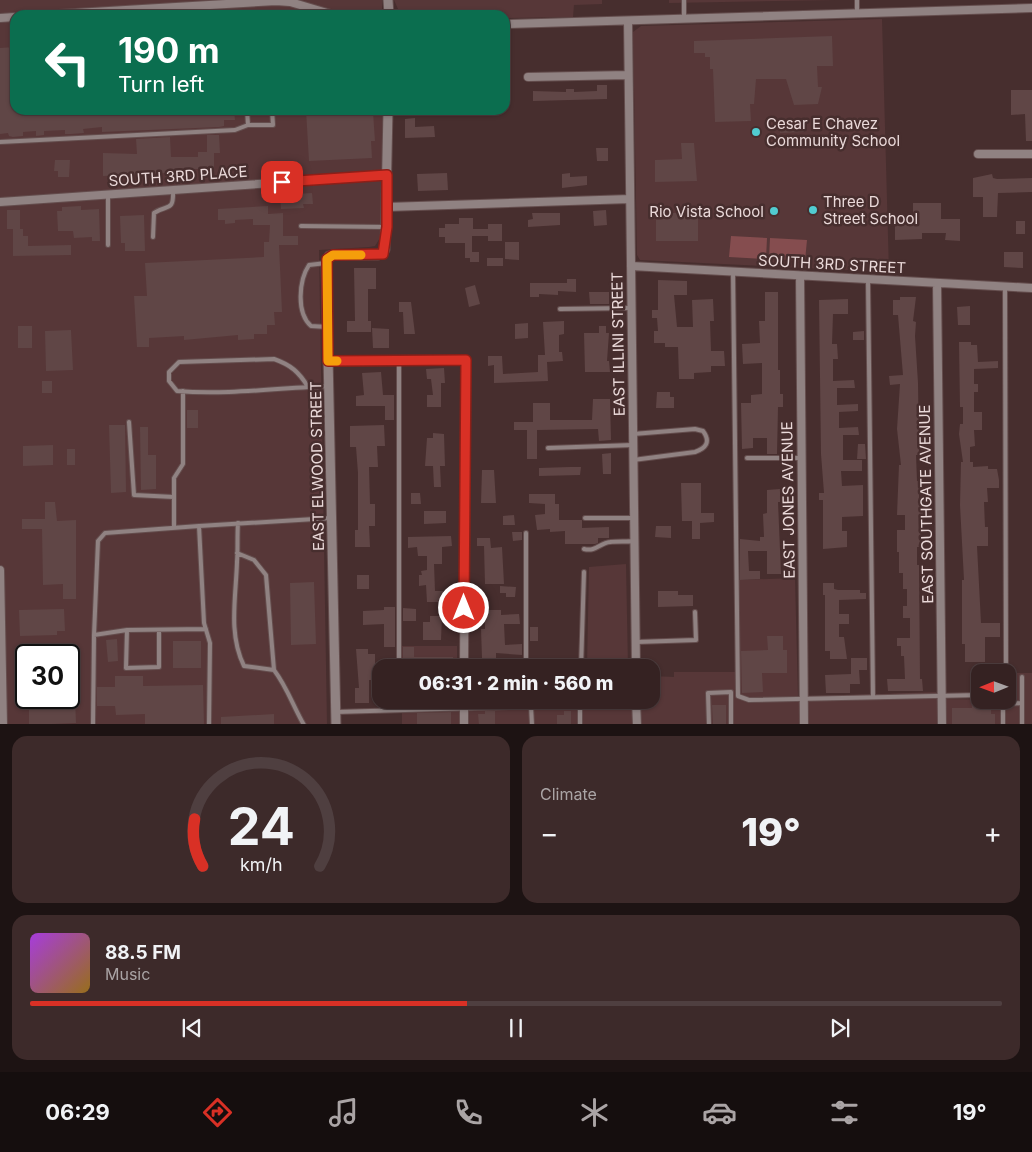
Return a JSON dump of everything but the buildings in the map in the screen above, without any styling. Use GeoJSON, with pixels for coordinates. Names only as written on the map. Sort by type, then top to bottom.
{"type":"FeatureCollection","features":[{"type":"Feature","properties":{"kind":"street"},"geometry":{"type":"LineString","coordinates":[[139,10],[276,1],[313,10]]}},
{"type":"Feature","properties":{"kind":"street"},"geometry":{"type":"LineString","coordinates":[[510,24],[1032,8]]}},
{"type":"Feature","properties":{"kind":"street","name":"EAST ILLINI STREET"},"geometry":{"type":"LineString","coordinates":[[628,21],[636,659]]}},
{"type":"Feature","properties":{"kind":"street"},"geometry":{"type":"LineString","coordinates":[[528,76],[628,75]]}},
{"type":"Feature","properties":{"kind":"street"},"geometry":{"type":"LineString","coordinates":[[326,264],[329,256],[333,255],[383,254],[387,227],[388,115]]}},
{"type":"Feature","properties":{"kind":"street"},"geometry":{"type":"LineString","coordinates":[[978,154],[1032,154]]}},
{"type":"Feature","properties":{"kind":"street","name":"SOUTH 3RD PLACE"},"geometry":{"type":"LineString","coordinates":[[0,202],[387,175]]}},
{"type":"Feature","properties":{"kind":"street"},"geometry":{"type":"LineString","coordinates":[[387,207],[630,199]]}},
{"type":"Feature","properties":{"kind":"street","name":"EAST ELWOOD STREET"},"geometry":{"type":"LineString","coordinates":[[326,264],[336,724]]}},
{"type":"Feature","properties":{"kind":"street","name":"SOUTH 3RD STREET"},"geometry":{"type":"LineString","coordinates":[[631,266],[1032,288]]}},
{"type":"Feature","properties":{"kind":"street","name":"EAST JONES AVENUE"},"geometry":{"type":"LineString","coordinates":[[800,276],[804,724]]}},
{"type":"Feature","properties":{"kind":"street","name":"EAST SOUTHGATE AVENUE"},"geometry":{"type":"LineString","coordinates":[[937,283],[942,724]]}},
{"type":"Feature","properties":{"kind":"street"},"geometry":{"type":"LineString","coordinates":[[464,659],[466,360]]}},
{"type":"Feature","properties":{"kind":"street"},"geometry":{"type":"LineString","coordinates":[[0,570],[2,724]]}},
{"type":"Feature","properties":{"kind":"street"},"geometry":{"type":"LineString","coordinates":[[464,709],[464,724]]}},
{"type":"Feature","properties":{"kind":"street"},"geometry":{"type":"LineString","coordinates":[[636,709],[637,724]]}},
{"type":"Feature","properties":{"kind":"lane"},"geometry":{"type":"LineString","coordinates":[[684,0],[684,19]]}},
{"type":"Feature","properties":{"kind":"lane"},"geometry":{"type":"LineString","coordinates":[[857,0],[858,14]]}},
{"type":"Feature","properties":{"kind":"lane"},"geometry":{"type":"LineString","coordinates":[[199,5],[200,10]]}},
{"type":"Feature","properties":{"kind":"lane"},"geometry":{"type":"LineString","coordinates":[[247,115],[248,125]]}},
{"type":"Feature","properties":{"kind":"lane"},"geometry":{"type":"LineString","coordinates":[[0,142],[234,130],[248,125],[273,125],[272,115]]}},
{"type":"Feature","properties":{"kind":"lane"},"geometry":{"type":"LineString","coordinates":[[153,237],[154,213],[170,207],[174,202],[173,190]]}},
{"type":"Feature","properties":{"kind":"lane"},"geometry":{"type":"LineString","coordinates":[[108,195],[108,245]]}},
{"type":"Feature","properties":{"kind":"lane"},"geometry":{"type":"LineString","coordinates":[[301,226],[387,227]]}},
{"type":"Feature","properties":{"kind":"lane"},"geometry":{"type":"LineString","coordinates":[[326,264],[309,265],[304,272],[302,284],[305,321],[311,326],[327,328]]}},
{"type":"Feature","properties":{"kind":"lane"},"geometry":{"type":"LineString","coordinates":[[733,272],[736,691],[742,700],[971,695]]}},
{"type":"Feature","properties":{"kind":"lane"},"geometry":{"type":"LineString","coordinates":[[868,280],[872,697]]}},
{"type":"Feature","properties":{"kind":"lane"},"geometry":{"type":"LineString","coordinates":[[1005,287],[1006,664]]}},
{"type":"Feature","properties":{"kind":"lane"},"geometry":{"type":"LineString","coordinates":[[560,309],[631,308]]}},
{"type":"Feature","properties":{"kind":"lane"},"geometry":{"type":"LineString","coordinates":[[308,387],[300,373],[289,364],[274,358],[178,362],[169,372],[169,381],[177,391],[264,391],[329,386]]}},
{"type":"Feature","properties":{"kind":"lane"},"geometry":{"type":"LineString","coordinates":[[399,360],[399,659]]}},
{"type":"Feature","properties":{"kind":"lane"},"geometry":{"type":"LineString","coordinates":[[328,361],[466,360]]}},
{"type":"Feature","properties":{"kind":"lane"},"geometry":{"type":"LineString","coordinates":[[174,528],[174,478],[183,464],[183,391]]}},
{"type":"Feature","properties":{"kind":"lane"},"geometry":{"type":"LineString","coordinates":[[129,422],[134,495],[174,498]]}},
{"type":"Feature","properties":{"kind":"lane"},"geometry":{"type":"LineString","coordinates":[[633,434],[695,429],[703,431],[707,437],[707,444],[703,449],[695,452],[633,460]]}},
{"type":"Feature","properties":{"kind":"lane"},"geometry":{"type":"LineString","coordinates":[[548,448],[633,445]]}},
{"type":"Feature","properties":{"kind":"lane"},"geometry":{"type":"LineString","coordinates":[[747,458],[801,458]]}},
{"type":"Feature","properties":{"kind":"lane"},"geometry":{"type":"LineString","coordinates":[[94,724],[94,635],[98,541],[101,536],[105,533],[331,518]]}},
{"type":"Feature","properties":{"kind":"lane"},"geometry":{"type":"LineString","coordinates":[[585,518],[634,518]]}},
{"type":"Feature","properties":{"kind":"lane"},"geometry":{"type":"LineString","coordinates":[[238,523],[233,594],[236,651],[244,666],[274,670]]}},
{"type":"Feature","properties":{"kind":"lane"},"geometry":{"type":"LineString","coordinates":[[199,526],[206,629],[210,643],[209,724]]}},
{"type":"Feature","properties":{"kind":"lane"},"geometry":{"type":"LineString","coordinates":[[526,533],[526,659]]}},
{"type":"Feature","properties":{"kind":"lane"},"geometry":{"type":"LineString","coordinates":[[584,549],[599,548],[608,542],[634,542]]}},
{"type":"Feature","properties":{"kind":"lane"},"geometry":{"type":"LineString","coordinates":[[237,553],[254,560],[266,575],[274,670],[286,685],[293,706],[304,724]]}},
{"type":"Feature","properties":{"kind":"lane"},"geometry":{"type":"LineString","coordinates":[[581,659],[584,572]]}},
{"type":"Feature","properties":{"kind":"lane"},"geometry":{"type":"LineString","coordinates":[[636,642],[696,640],[695,612]]}},
{"type":"Feature","properties":{"kind":"lane"},"geometry":{"type":"LineString","coordinates":[[94,635],[126,630],[206,629]]}},
{"type":"Feature","properties":{"kind":"lane"},"geometry":{"type":"LineString","coordinates":[[126,630],[126,668],[159,667],[159,630]]}},
{"type":"Feature","properties":{"kind":"lane"},"geometry":{"type":"LineString","coordinates":[[1022,677],[1022,724]]}},
{"type":"Feature","properties":{"kind":"lane"},"geometry":{"type":"LineString","coordinates":[[709,724],[708,693],[731,692],[731,724]]}},
{"type":"Feature","properties":{"kind":"lane"},"geometry":{"type":"LineString","coordinates":[[1003,724],[1003,704],[1022,703]]}},
{"type":"Feature","properties":{"kind":"lane"},"geometry":{"type":"LineString","coordinates":[[335,712],[410,709]]}},
{"type":"Feature","properties":{"kind":"lane"},"geometry":{"type":"LineString","coordinates":[[530,709],[532,724]]}},
{"type":"Feature","properties":{"kind":"lane"},"geometry":{"type":"LineString","coordinates":[[580,709],[580,724]]}},
{"type":"Feature","properties":{"kind":"shaded area"},"geometry":{"type":"Polygon","coordinates":[[[0,0],[382,0],[382,10],[10,10],[10,115],[383,115],[380,238],[375,246],[319,250],[327,724],[0,724],[0,0]]]}},
{"type":"Feature","properties":{"kind":"shaded area"},"geometry":{"type":"Polygon","coordinates":[[[394,0],[602,0],[602,4],[574,5],[573,17],[510,18],[510,10],[398,9],[394,0]]]}},
{"type":"Feature","properties":{"kind":"shaded area"},"geometry":{"type":"Polygon","coordinates":[[[669,0],[836,0],[669,3],[669,0]]]}},
{"type":"Feature","properties":{"kind":"shaded area"},"geometry":{"type":"Polygon","coordinates":[[[882,19],[889,272],[640,260],[637,255],[633,32],[641,26],[882,19]]]}},
{"type":"Feature","properties":{"kind":"shaded area"},"geometry":{"type":"Polygon","coordinates":[[[731,236],[767,238],[766,259],[729,257],[731,236]]]}},
{"type":"Feature","properties":{"kind":"shaded area"},"geometry":{"type":"Polygon","coordinates":[[[770,238],[807,240],[805,261],[769,259],[770,238]]]}},
{"type":"Feature","properties":{"kind":"shaded area"},"geometry":{"type":"Polygon","coordinates":[[[626,564],[628,659],[587,659],[589,567],[626,564]]]}},
{"type":"Feature","properties":{"kind":"shaded area"},"geometry":{"type":"Polygon","coordinates":[[[795,578],[798,697],[936,692],[936,699],[971,699],[971,709],[1016,709],[1016,673],[1032,673],[1032,724],[402,724],[402,709],[660,709],[660,676],[674,677],[674,672],[740,672],[739,580],[795,578]]]}},
{"type":"Feature","properties":{"kind":"shaded area"},"geometry":{"type":"Polygon","coordinates":[[[402,646],[457,646],[457,659],[402,659],[402,646]]]}},
{"type":"Feature","properties":{"kind":"slow traffic"},"geometry":{"type":"LineString","coordinates":[[337,361],[328,361],[327,259],[333,255],[361,255]]}},
{"type":"Feature","properties":{"kind":"place","name":"Cesar E Chavez Community School"},"geometry":{"type":"Point","coordinates":[756,132]}},
{"type":"Feature","properties":{"kind":"place","name":"Three D Street School"},"geometry":{"type":"Point","coordinates":[813,210]}},
{"type":"Feature","properties":{"kind":"place","name":"Rio Vista School"},"geometry":{"type":"Point","coordinates":[774,211]}},
{"type":"Feature","properties":{"kind":"route"},"geometry":{"type":"LineString","coordinates":[[282,182],[387,175],[387,227],[383,254],[333,255],[327,259],[328,361],[466,360],[464,608]]}}]}
